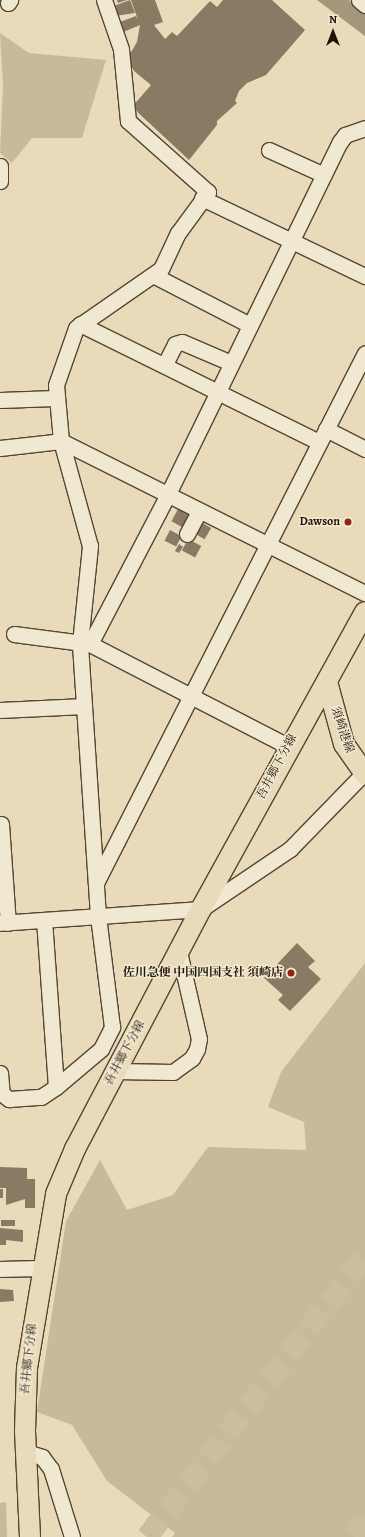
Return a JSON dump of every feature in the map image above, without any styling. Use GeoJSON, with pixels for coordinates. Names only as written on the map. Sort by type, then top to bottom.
{"type":"FeatureCollection","features":[{"type":"Feature","properties":{"kind":"main road","name":"吾井郷下分線"},"geometry":{"type":"LineString","coordinates":[[30,1537],[26,1452],[27,1368],[42,1268],[56,1194],[115,1071],[201,909],[288,746],[327,682],[364,614]]}},
{"type":"Feature","properties":{"kind":"main road","name":"須崎港線"},"geometry":{"type":"LineString","coordinates":[[327,682],[344,744],[365,773]]}},
{"type":"Feature","properties":{"kind":"street"},"geometry":{"type":"LineString","coordinates":[[0,1073],[2,1094],[9,1099],[42,1096],[90,1061],[110,1037],[112,1027],[98,916],[84,706],[85,643],[90,546],[61,441],[55,398],[63,363],[80,324],[153,275],[167,260],[178,233],[202,198],[208,192],[127,118],[121,49],[104,0]]}},
{"type":"Feature","properties":{"kind":"street"},"geometry":{"type":"LineString","coordinates":[[359,0],[365,5]]}},
{"type":"Feature","properties":{"kind":"street"},"geometry":{"type":"LineString","coordinates":[[85,643],[168,494],[231,363],[345,135],[365,128]]}},
{"type":"Feature","properties":{"kind":"street"},"geometry":{"type":"LineString","coordinates":[[269,150],[324,175]]}},
{"type":"Feature","properties":{"kind":"street"},"geometry":{"type":"LineString","coordinates":[[0,166],[0,181]]}},
{"type":"Feature","properties":{"kind":"street"},"geometry":{"type":"LineString","coordinates":[[202,198],[365,276]]}},
{"type":"Feature","properties":{"kind":"street"},"geometry":{"type":"LineString","coordinates":[[153,275],[250,326]]}},
{"type":"Feature","properties":{"kind":"street"},"geometry":{"type":"LineString","coordinates":[[80,324],[218,391],[323,435],[365,449]]}},
{"type":"Feature","properties":{"kind":"street"},"geometry":{"type":"LineString","coordinates":[[165,364],[176,344],[182,342],[231,363]]}},
{"type":"Feature","properties":{"kind":"street"},"geometry":{"type":"LineString","coordinates":[[96,884],[365,353]]}},
{"type":"Feature","properties":{"kind":"street"},"geometry":{"type":"LineString","coordinates":[[1,396],[55,398]]}},
{"type":"Feature","properties":{"kind":"street"},"geometry":{"type":"LineString","coordinates":[[0,448],[61,441],[268,546],[365,593]]}},
{"type":"Feature","properties":{"kind":"street"},"geometry":{"type":"LineString","coordinates":[[187,534],[199,511]]}},
{"type":"Feature","properties":{"kind":"street"},"geometry":{"type":"LineString","coordinates":[[14,634],[85,643],[288,746]]}},
{"type":"Feature","properties":{"kind":"street"},"geometry":{"type":"LineString","coordinates":[[0,710],[84,706]]}},
{"type":"Feature","properties":{"kind":"street"},"geometry":{"type":"LineString","coordinates":[[1,824],[4,923],[201,909],[290,849],[365,773]]}},
{"type":"Feature","properties":{"kind":"street"},"geometry":{"type":"LineString","coordinates":[[44,920],[56,1087]]}},
{"type":"Feature","properties":{"kind":"street"},"geometry":{"type":"LineString","coordinates":[[115,1071],[173,1072],[192,1058],[198,1049],[199,1039],[179,952]]}},
{"type":"Feature","properties":{"kind":"street"},"geometry":{"type":"LineString","coordinates":[[0,1269],[42,1268]]}},
{"type":"Feature","properties":{"kind":"street"},"geometry":{"type":"LineString","coordinates":[[26,1452],[42,1457],[51,1469],[72,1537]]}},
{"type":"Feature","properties":{"kind":"shaded area"},"geometry":{"type":"Polygon","coordinates":[[[317,0],[349,0],[365,12],[365,36],[317,0]]]}},
{"type":"Feature","properties":{"kind":"shaded area"},"geometry":{"type":"Polygon","coordinates":[[[0,33],[29,53],[106,60],[82,138],[32,138],[12,163],[0,153],[3,85],[0,33]]]}},
{"type":"Feature","properties":{"kind":"shaded area"},"geometry":{"type":"Polygon","coordinates":[[[365,963],[365,1537],[172,1537],[175,1533],[107,1481],[72,1425],[37,1412],[66,1221],[100,1160],[127,1210],[173,1195],[208,1147],[306,1150],[304,1122],[268,1107],[281,1072],[365,963]]]}},
{"type":"Feature","properties":{"kind":"shaded area"},"geometry":{"type":"Polygon","coordinates":[[[6,1502],[7,1537],[0,1537],[0,1503],[6,1502]]]}},
{"type":"Feature","properties":{"kind":"building"},"geometry":{"type":"Polygon","coordinates":[[[117,0],[127,0],[118,3],[117,0]]]}},
{"type":"Feature","properties":{"kind":"building"},"geometry":{"type":"Polygon","coordinates":[[[130,0],[135,13],[115,16],[111,7],[130,0]]]}},
{"type":"Feature","properties":{"kind":"building"},"geometry":{"type":"Polygon","coordinates":[[[131,0],[155,0],[163,22],[154,25],[165,39],[172,32],[177,36],[210,1],[217,7],[223,0],[272,0],[305,30],[266,75],[247,83],[239,91],[235,101],[237,103],[217,121],[217,125],[189,160],[132,107],[151,85],[134,71],[127,59],[137,42],[140,25],[121,33],[117,23],[136,16],[138,20],[131,0]]]}},
{"type":"Feature","properties":{"kind":"building"},"geometry":{"type":"Polygon","coordinates":[[[178,509],[191,516],[185,528],[171,521],[178,509]]]}},
{"type":"Feature","properties":{"kind":"building"},"geometry":{"type":"Polygon","coordinates":[[[199,521],[211,528],[205,539],[192,532],[199,521]]]}},
{"type":"Feature","properties":{"kind":"building"},"geometry":{"type":"Polygon","coordinates":[[[170,530],[182,536],[176,547],[165,541],[170,530]]]}},
{"type":"Feature","properties":{"kind":"building"},"geometry":{"type":"Polygon","coordinates":[[[188,539],[201,546],[195,558],[182,550],[188,539]]]}},
{"type":"Feature","properties":{"kind":"building"},"geometry":{"type":"Polygon","coordinates":[[[179,544],[183,547],[179,553],[175,551],[179,544]]]}},
{"type":"Feature","properties":{"kind":"building","name":"佐川急便 中国四国支社 須崎店"},"geometry":{"type":"Polygon","coordinates":[[[297,943],[315,961],[308,967],[321,979],[290,1011],[278,1000],[283,995],[264,978],[297,943]]]}},
{"type":"Feature","properties":{"kind":"building"},"geometry":{"type":"Polygon","coordinates":[[[0,1167],[27,1168],[27,1179],[35,1179],[35,1208],[25,1208],[25,1199],[6,1205],[6,1188],[0,1188],[0,1167]]]}},
{"type":"Feature","properties":{"kind":"building"},"geometry":{"type":"Polygon","coordinates":[[[0,1189],[3,1189],[3,1198],[0,1198],[0,1189]]]}},
{"type":"Feature","properties":{"kind":"building"},"geometry":{"type":"Polygon","coordinates":[[[1,1220],[15,1220],[15,1226],[1,1226],[1,1220]]]}},
{"type":"Feature","properties":{"kind":"building"},"geometry":{"type":"Polygon","coordinates":[[[0,1228],[23,1230],[23,1242],[6,1240],[6,1245],[0,1245],[0,1228]]]}},
{"type":"Feature","properties":{"kind":"building"},"geometry":{"type":"Polygon","coordinates":[[[0,1289],[13,1290],[14,1301],[0,1302],[0,1289]]]}},
{"type":"Feature","properties":{"kind":"tunnel"},"geometry":{"type":"LineString","coordinates":[[147,1537],[365,1256]]}},
{"type":"Feature","properties":{"kind":"tunnel"},"geometry":{"type":"LineString","coordinates":[[355,1537],[365,1518]]}},
{"type":"Feature","properties":{"kind":"place","name":"Dawson"},"geometry":{"type":"Point","coordinates":[348,522]}},
{"type":"Feature","properties":{"kind":"place","name":"佐川急便 中国四国支社 須崎店"},"geometry":{"type":"Point","coordinates":[291,973]}}]}
